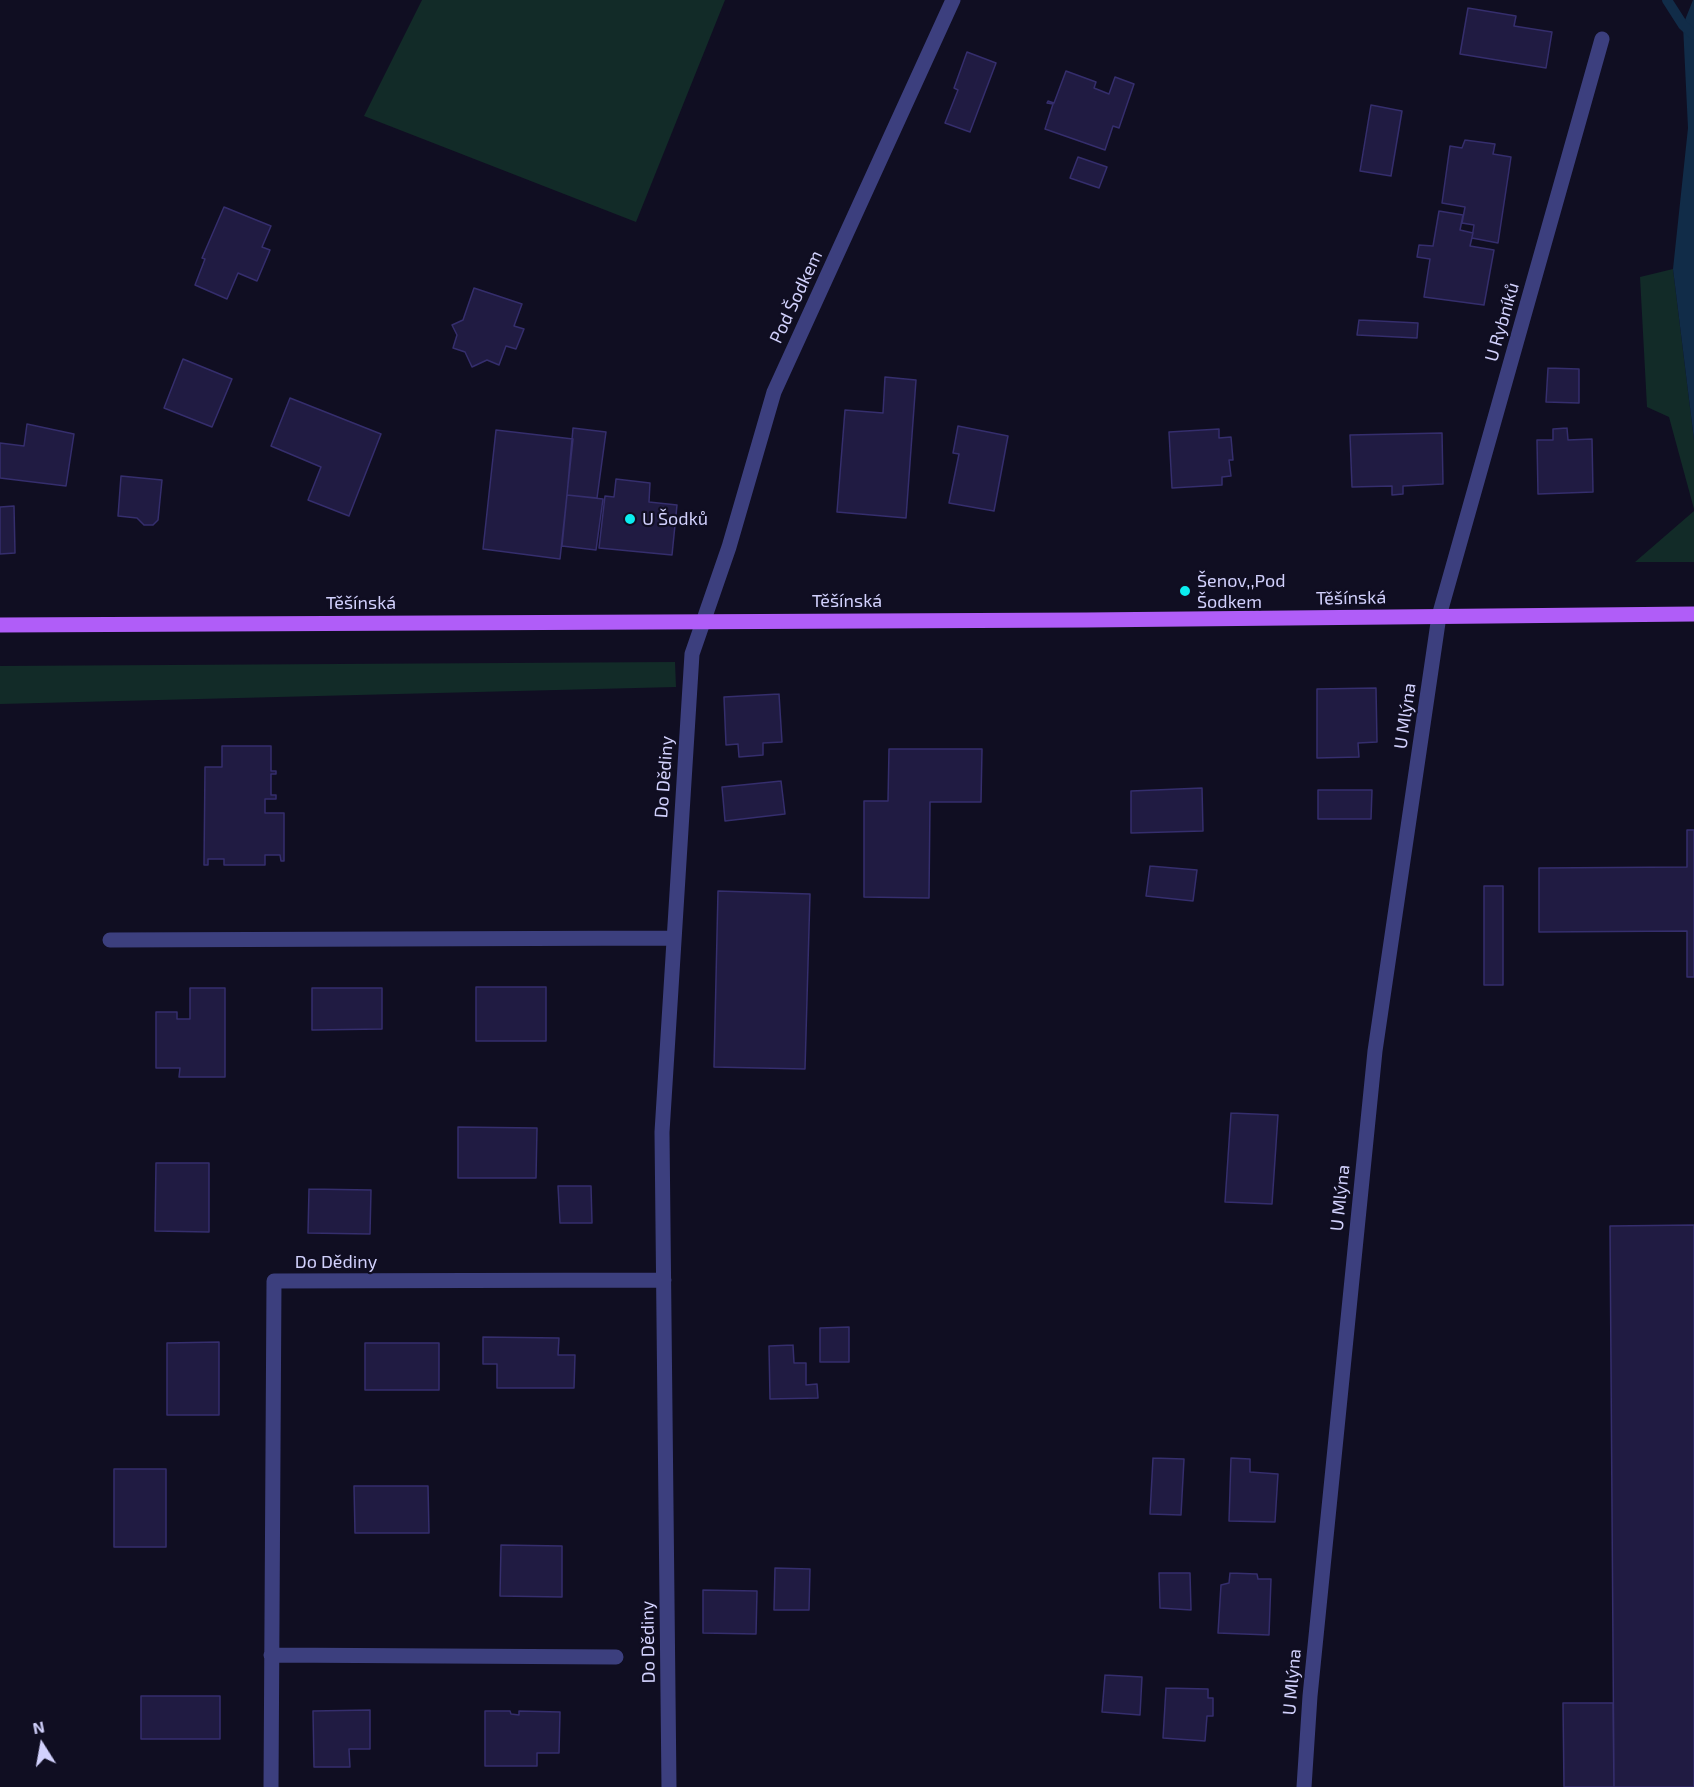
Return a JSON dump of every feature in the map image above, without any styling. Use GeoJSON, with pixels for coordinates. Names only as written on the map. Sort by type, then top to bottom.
{"type":"FeatureCollection","features":[{"type":"Feature","properties":{"kind":"main road","name":"Těšínská"},"geometry":{"type":"LineString","coordinates":[[0,625],[1086,620],[1694,614]]}},
{"type":"Feature","properties":{"kind":"street","name":"Pod Šodkem"},"geometry":{"type":"LineString","coordinates":[[704,621],[729,547],[774,392],[953,0]]}},
{"type":"Feature","properties":{"kind":"street","name":"U Rybníků"},"geometry":{"type":"LineString","coordinates":[[1439,616],[1602,39]]}},
{"type":"Feature","properties":{"kind":"street","name":"U Mlýna"},"geometry":{"type":"LineString","coordinates":[[1305,1787],[1310,1696],[1375,1051],[1439,616]]}},
{"type":"Feature","properties":{"kind":"street","name":"Do Dědiny"},"geometry":{"type":"LineString","coordinates":[[669,1787],[662,1132],[690,675],[693,654],[704,621]]}},
{"type":"Feature","properties":{"kind":"street"},"geometry":{"type":"LineString","coordinates":[[110,940],[674,938]]}},
{"type":"Feature","properties":{"kind":"street","name":"Do Dědiny"},"geometry":{"type":"LineString","coordinates":[[271,1787],[274,1281],[664,1280]]}},
{"type":"Feature","properties":{"kind":"street","name":"Do Dědiny"},"geometry":{"type":"LineString","coordinates":[[272,1655],[616,1657]]}},
{"type":"Feature","properties":{"kind":"green space"},"geometry":{"type":"Polygon","coordinates":[[[422,0],[725,0],[636,222],[364,116],[422,0]]]}},
{"type":"Feature","properties":{"kind":"green space"},"geometry":{"type":"Polygon","coordinates":[[[1673,269],[1694,440],[1694,509],[1669,417],[1647,407],[1640,277],[1673,269]]]}},
{"type":"Feature","properties":{"kind":"green space"},"geometry":{"type":"Polygon","coordinates":[[[1694,511],[1694,562],[1635,562],[1694,511]]]}},
{"type":"Feature","properties":{"kind":"green space"},"geometry":{"type":"Polygon","coordinates":[[[675,662],[676,687],[0,704],[0,666],[675,662]]]}},
{"type":"Feature","properties":{"kind":"water"},"geometry":{"type":"Polygon","coordinates":[[[1693,0],[1694,440],[1673,269],[1688,128],[1683,25],[1693,0]]]}},
{"type":"Feature","properties":{"kind":"building"},"geometry":{"type":"Polygon","coordinates":[[[1468,8],[1516,16],[1514,26],[1552,32],[1546,68],[1460,54],[1468,8]]]}},
{"type":"Feature","properties":{"kind":"building"},"geometry":{"type":"Polygon","coordinates":[[[967,52],[996,63],[970,132],[945,123],[958,90],[954,88],[967,52]]]}},
{"type":"Feature","properties":{"kind":"building"},"geometry":{"type":"Polygon","coordinates":[[[1066,71],[1096,82],[1094,88],[1109,94],[1115,77],[1134,84],[1119,128],[1113,126],[1105,150],[1045,129],[1053,104],[1047,103],[1048,101],[1054,103],[1066,71]]]}},
{"type":"Feature","properties":{"kind":"building"},"geometry":{"type":"Polygon","coordinates":[[[1371,105],[1402,111],[1391,176],[1360,171],[1371,105]]]}},
{"type":"Feature","properties":{"kind":"building"},"geometry":{"type":"Polygon","coordinates":[[[1465,140],[1495,144],[1493,154],[1511,157],[1498,243],[1472,238],[1474,225],[1462,223],[1465,207],[1442,203],[1450,146],[1462,148],[1465,140]]]}},
{"type":"Feature","properties":{"kind":"building"},"geometry":{"type":"Polygon","coordinates":[[[1078,157],[1107,167],[1099,188],[1070,178],[1078,157]]]}},
{"type":"Feature","properties":{"kind":"building"},"geometry":{"type":"Polygon","coordinates":[[[224,207],[271,226],[262,247],[270,250],[257,281],[238,273],[227,299],[195,285],[205,259],[202,258],[224,207]]]}},
{"type":"Feature","properties":{"kind":"building"},"geometry":{"type":"Polygon","coordinates":[[[1439,211],[1463,215],[1460,230],[1473,233],[1470,246],[1494,250],[1484,305],[1424,297],[1430,259],[1417,257],[1419,245],[1433,246],[1439,211]]]}},
{"type":"Feature","properties":{"kind":"building"},"geometry":{"type":"Polygon","coordinates":[[[474,288],[522,304],[514,326],[524,329],[516,349],[506,346],[499,365],[487,360],[472,367],[465,352],[453,348],[457,335],[452,325],[463,320],[474,288]]]}},
{"type":"Feature","properties":{"kind":"building"},"geometry":{"type":"Polygon","coordinates":[[[1359,320],[1418,323],[1417,338],[1357,335],[1359,320]]]}},
{"type":"Feature","properties":{"kind":"building"},"geometry":{"type":"Polygon","coordinates":[[[183,359],[232,379],[212,427],[164,408],[183,359]]]}},
{"type":"Feature","properties":{"kind":"building"},"geometry":{"type":"Polygon","coordinates":[[[1548,368],[1579,369],[1579,403],[1546,402],[1548,368]]]}},
{"type":"Feature","properties":{"kind":"building"},"geometry":{"type":"Polygon","coordinates":[[[885,377],[916,380],[906,518],[837,512],[845,410],[883,413],[885,377]]]}},
{"type":"Feature","properties":{"kind":"building"},"geometry":{"type":"Polygon","coordinates":[[[290,398],[381,434],[349,516],[308,500],[321,467],[271,446],[290,398]]]}},
{"type":"Feature","properties":{"kind":"building"},"geometry":{"type":"Polygon","coordinates":[[[27,424],[74,434],[66,486],[0,478],[0,443],[24,446],[27,424]]]}},
{"type":"Feature","properties":{"kind":"building"},"geometry":{"type":"Polygon","coordinates":[[[958,426],[1008,436],[994,511],[949,503],[959,454],[953,453],[958,426]]]}},
{"type":"Feature","properties":{"kind":"building"},"geometry":{"type":"Polygon","coordinates":[[[573,428],[606,432],[597,498],[567,495],[573,428]]]}},
{"type":"Feature","properties":{"kind":"building"},"geometry":{"type":"Polygon","coordinates":[[[1567,428],[1568,440],[1592,439],[1593,492],[1538,494],[1537,440],[1553,440],[1553,429],[1567,428]]]}},
{"type":"Feature","properties":{"kind":"building"},"geometry":{"type":"Polygon","coordinates":[[[1219,429],[1219,438],[1231,437],[1233,460],[1229,460],[1231,476],[1222,477],[1222,485],[1172,488],[1169,432],[1219,429]]]}},
{"type":"Feature","properties":{"kind":"building"},"geometry":{"type":"Polygon","coordinates":[[[496,430],[573,439],[560,559],[483,549],[496,430]]]}},
{"type":"Feature","properties":{"kind":"building"},"geometry":{"type":"Polygon","coordinates":[[[1442,433],[1443,484],[1403,486],[1403,494],[1392,495],[1392,486],[1352,487],[1350,435],[1442,433]]]}},
{"type":"Feature","properties":{"kind":"building"},"geometry":{"type":"Polygon","coordinates":[[[121,476],[162,480],[158,520],[153,525],[144,525],[137,518],[118,516],[121,476]]]}},
{"type":"Feature","properties":{"kind":"building"},"geometry":{"type":"Polygon","coordinates":[[[616,479],[650,483],[649,502],[677,505],[672,555],[599,548],[605,496],[614,497],[616,479]]]}},
{"type":"Feature","properties":{"kind":"building"},"geometry":{"type":"Polygon","coordinates":[[[567,495],[603,499],[596,550],[562,546],[567,495]]]}},
{"type":"Feature","properties":{"kind":"building"},"geometry":{"type":"Polygon","coordinates":[[[14,506],[15,553],[0,554],[0,507],[14,506]]]}},
{"type":"Feature","properties":{"kind":"building"},"geometry":{"type":"Polygon","coordinates":[[[1376,688],[1377,742],[1358,743],[1359,757],[1317,758],[1317,689],[1376,688]]]}},
{"type":"Feature","properties":{"kind":"building"},"geometry":{"type":"Polygon","coordinates":[[[779,694],[782,742],[763,743],[763,755],[739,757],[738,744],[726,745],[724,697],[779,694]]]}},
{"type":"Feature","properties":{"kind":"building"},"geometry":{"type":"Polygon","coordinates":[[[222,746],[271,746],[271,771],[276,771],[276,774],[271,774],[271,795],[276,795],[276,799],[265,799],[265,813],[284,813],[284,861],[281,861],[280,855],[265,855],[265,865],[224,865],[224,859],[208,859],[208,865],[204,865],[205,767],[222,767],[222,746]]]}},
{"type":"Feature","properties":{"kind":"building"},"geometry":{"type":"Polygon","coordinates":[[[889,749],[982,749],[981,802],[930,802],[929,898],[864,897],[864,801],[888,801],[889,749]]]}},
{"type":"Feature","properties":{"kind":"building"},"geometry":{"type":"Polygon","coordinates":[[[781,781],[785,814],[725,821],[722,787],[781,781]]]}},
{"type":"Feature","properties":{"kind":"building"},"geometry":{"type":"Polygon","coordinates":[[[1202,788],[1203,831],[1131,833],[1131,791],[1202,788]]]}},
{"type":"Feature","properties":{"kind":"building"},"geometry":{"type":"Polygon","coordinates":[[[1318,790],[1372,790],[1371,819],[1318,819],[1318,790]]]}},
{"type":"Feature","properties":{"kind":"building"},"geometry":{"type":"Polygon","coordinates":[[[1687,830],[1694,830],[1694,977],[1687,977],[1687,931],[1539,932],[1539,868],[1687,867],[1687,830]]]}},
{"type":"Feature","properties":{"kind":"building"},"geometry":{"type":"Polygon","coordinates":[[[1150,866],[1197,870],[1193,901],[1146,896],[1150,866]]]}},
{"type":"Feature","properties":{"kind":"building"},"geometry":{"type":"Polygon","coordinates":[[[1484,886],[1503,886],[1503,985],[1484,985],[1484,886]]]}},
{"type":"Feature","properties":{"kind":"building"},"geometry":{"type":"Polygon","coordinates":[[[718,891],[810,894],[805,1069],[714,1067],[718,891]]]}},
{"type":"Feature","properties":{"kind":"building"},"geometry":{"type":"Polygon","coordinates":[[[476,987],[546,987],[546,1041],[476,1041],[476,987]]]}},
{"type":"Feature","properties":{"kind":"building"},"geometry":{"type":"Polygon","coordinates":[[[190,988],[225,988],[225,1077],[179,1077],[180,1068],[156,1068],[156,1012],[177,1012],[177,1019],[190,1019],[190,988]]]}},
{"type":"Feature","properties":{"kind":"building"},"geometry":{"type":"Polygon","coordinates":[[[312,988],[382,988],[382,1029],[312,1030],[312,988]]]}},
{"type":"Feature","properties":{"kind":"building"},"geometry":{"type":"Polygon","coordinates":[[[1231,1113],[1278,1115],[1272,1204],[1225,1202],[1231,1113]]]}},
{"type":"Feature","properties":{"kind":"building"},"geometry":{"type":"Polygon","coordinates":[[[458,1127],[537,1128],[536,1178],[458,1178],[458,1127]]]}},
{"type":"Feature","properties":{"kind":"building"},"geometry":{"type":"Polygon","coordinates":[[[156,1163],[209,1163],[209,1232],[155,1231],[156,1163]]]}},
{"type":"Feature","properties":{"kind":"building"},"geometry":{"type":"Polygon","coordinates":[[[558,1186],[591,1186],[592,1223],[560,1223],[558,1186]]]}},
{"type":"Feature","properties":{"kind":"building"},"geometry":{"type":"Polygon","coordinates":[[[309,1189],[371,1190],[370,1234],[308,1233],[309,1189]]]}},
{"type":"Feature","properties":{"kind":"building"},"geometry":{"type":"Polygon","coordinates":[[[1694,1225],[1694,1787],[1614,1787],[1610,1226],[1694,1225]]]}},
{"type":"Feature","properties":{"kind":"building"},"geometry":{"type":"Polygon","coordinates":[[[849,1327],[849,1362],[820,1362],[820,1328],[849,1327]]]}},
{"type":"Feature","properties":{"kind":"building"},"geometry":{"type":"Polygon","coordinates":[[[483,1337],[559,1338],[558,1355],[575,1355],[574,1388],[497,1388],[497,1364],[483,1364],[483,1337]]]}},
{"type":"Feature","properties":{"kind":"building"},"geometry":{"type":"Polygon","coordinates":[[[219,1342],[219,1415],[167,1415],[167,1343],[219,1342]]]}},
{"type":"Feature","properties":{"kind":"building"},"geometry":{"type":"Polygon","coordinates":[[[365,1343],[439,1343],[439,1390],[365,1390],[365,1343]]]}},
{"type":"Feature","properties":{"kind":"building"},"geometry":{"type":"Polygon","coordinates":[[[793,1345],[794,1363],[806,1363],[806,1385],[817,1384],[818,1398],[770,1399],[769,1346],[793,1345]]]}},
{"type":"Feature","properties":{"kind":"building"},"geometry":{"type":"Polygon","coordinates":[[[1153,1458],[1184,1459],[1181,1515],[1150,1514],[1153,1458]]]}},
{"type":"Feature","properties":{"kind":"building"},"geometry":{"type":"Polygon","coordinates":[[[1231,1458],[1250,1459],[1250,1472],[1278,1474],[1275,1522],[1229,1521],[1231,1458]]]}},
{"type":"Feature","properties":{"kind":"building"},"geometry":{"type":"Polygon","coordinates":[[[114,1469],[166,1469],[166,1547],[114,1547],[114,1469]]]}},
{"type":"Feature","properties":{"kind":"building"},"geometry":{"type":"Polygon","coordinates":[[[354,1486],[428,1486],[429,1533],[355,1533],[354,1486]]]}},
{"type":"Feature","properties":{"kind":"building"},"geometry":{"type":"Polygon","coordinates":[[[501,1545],[562,1546],[562,1597],[500,1596],[501,1545]]]}},
{"type":"Feature","properties":{"kind":"building"},"geometry":{"type":"Polygon","coordinates":[[[775,1568],[810,1569],[809,1610],[774,1610],[775,1568]]]}},
{"type":"Feature","properties":{"kind":"building"},"geometry":{"type":"Polygon","coordinates":[[[1159,1573],[1190,1573],[1191,1610],[1160,1608],[1159,1573]]]}},
{"type":"Feature","properties":{"kind":"building"},"geometry":{"type":"Polygon","coordinates":[[[1230,1573],[1257,1574],[1258,1579],[1271,1579],[1269,1635],[1218,1633],[1221,1585],[1229,1583],[1230,1573]]]}},
{"type":"Feature","properties":{"kind":"building"},"geometry":{"type":"Polygon","coordinates":[[[703,1590],[757,1591],[756,1634],[703,1633],[703,1590]]]}},
{"type":"Feature","properties":{"kind":"building"},"geometry":{"type":"Polygon","coordinates":[[[1105,1675],[1142,1677],[1140,1715],[1102,1712],[1105,1675]]]}},
{"type":"Feature","properties":{"kind":"building"},"geometry":{"type":"Polygon","coordinates":[[[1166,1688],[1208,1689],[1208,1698],[1213,1698],[1213,1716],[1207,1716],[1205,1741],[1163,1738],[1166,1688]]]}},
{"type":"Feature","properties":{"kind":"building"},"geometry":{"type":"Polygon","coordinates":[[[141,1696],[220,1696],[220,1739],[141,1739],[141,1696]]]}},
{"type":"Feature","properties":{"kind":"building"},"geometry":{"type":"Polygon","coordinates":[[[1563,1703],[1613,1703],[1614,1787],[1564,1787],[1563,1703]]]}},
{"type":"Feature","properties":{"kind":"building"},"geometry":{"type":"Polygon","coordinates":[[[370,1710],[370,1749],[349,1749],[350,1767],[314,1767],[313,1711],[370,1710]]]}},
{"type":"Feature","properties":{"kind":"building"},"geometry":{"type":"Polygon","coordinates":[[[485,1711],[510,1711],[511,1714],[519,1715],[519,1711],[560,1712],[559,1753],[537,1753],[537,1766],[485,1766],[485,1711]]]}},
{"type":"Feature","properties":{"kind":"waterway"},"geometry":{"type":"LineString","coordinates":[[1667,0],[1683,25],[1694,35]]}},
{"type":"Feature","properties":{"kind":"place","name":"U Šodků"},"geometry":{"type":"Point","coordinates":[630,519]}},
{"type":"Feature","properties":{"kind":"place","name":"Šenov,,Pod Šodkem"},"geometry":{"type":"Point","coordinates":[1185,591]}}]}
